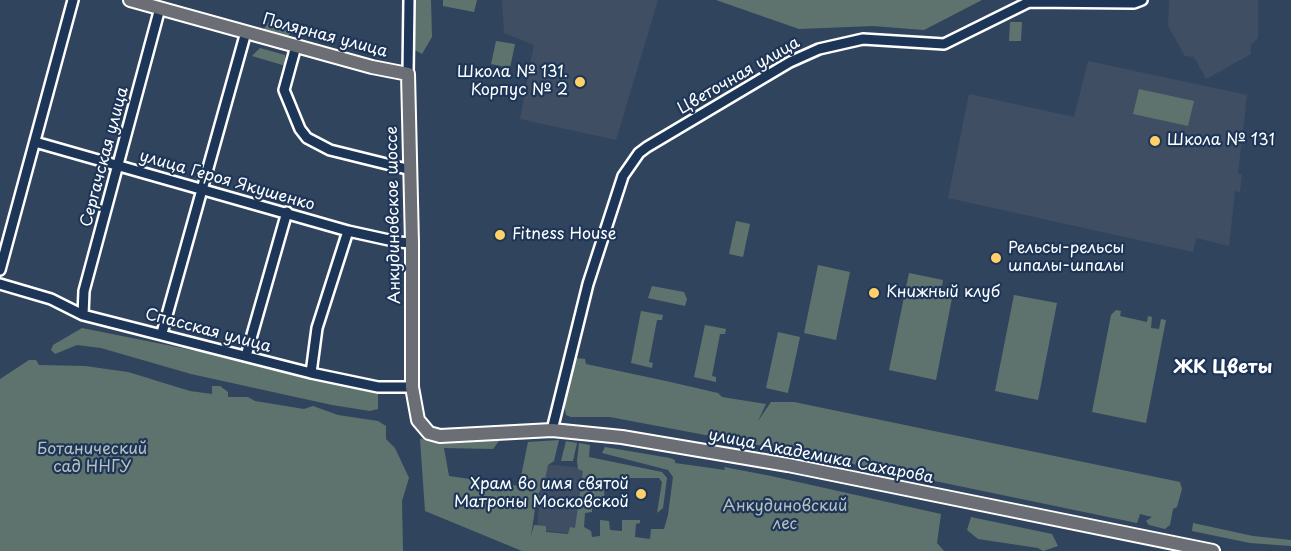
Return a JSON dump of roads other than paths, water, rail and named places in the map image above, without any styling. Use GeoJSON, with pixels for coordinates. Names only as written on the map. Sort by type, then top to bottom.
{"type":"FeatureCollection","features":[{"type":"Feature","properties":{"kind":"main road","name":"Полярная улица"},"geometry":{"type":"LineString","coordinates":[[130,0],[408,74]]}},
{"type":"Feature","properties":{"kind":"main road","name":"Анкудиновское шоссе"},"geometry":{"type":"LineString","coordinates":[[408,74],[412,243],[412,387],[413,405],[422,428]]}},
{"type":"Feature","properties":{"kind":"main road","name":"улица Академика Сахарова"},"geometry":{"type":"LineString","coordinates":[[422,428],[440,436],[552,430],[622,437],[788,465],[1213,551]]}},
{"type":"Feature","properties":{"kind":"street"},"geometry":{"type":"LineString","coordinates":[[0,270],[73,0]]}},
{"type":"Feature","properties":{"kind":"street","name":"Анкудиновское шоссе"},"geometry":{"type":"LineString","coordinates":[[408,74],[409,0]]}},
{"type":"Feature","properties":{"kind":"street","name":"Цветочная улица"},"geometry":{"type":"LineString","coordinates":[[552,430],[588,285],[621,183],[631,163],[647,147],[790,62],[819,49],[863,39],[944,44],[1029,2],[1134,3],[1142,0]]}},
{"type":"Feature","properties":{"kind":"street","name":"Сергачская улица"},"geometry":{"type":"LineString","coordinates":[[83,315],[84,291],[160,8]]}},
{"type":"Feature","properties":{"kind":"street"},"geometry":{"type":"LineString","coordinates":[[162,333],[246,32]]}},
{"type":"Feature","properties":{"kind":"street"},"geometry":{"type":"LineString","coordinates":[[296,46],[284,90],[300,129],[307,138],[330,150],[411,170]]}},
{"type":"Feature","properties":{"kind":"street","name":"улица Героя Якушенко"},"geometry":{"type":"LineString","coordinates":[[34,142],[348,231],[412,243]]}},
{"type":"Feature","properties":{"kind":"street"},"geometry":{"type":"LineString","coordinates":[[246,356],[287,212]]}},
{"type":"Feature","properties":{"kind":"street"},"geometry":{"type":"LineString","coordinates":[[311,374],[317,328],[348,231]]}},
{"type":"Feature","properties":{"kind":"street","name":"Спасская улица"},"geometry":{"type":"LineString","coordinates":[[0,284],[51,299],[83,315],[162,333],[311,374],[378,387],[412,387]]}},
{"type":"Feature","properties":{"kind":"place","name":"Школа № 131. Корпус № 2"},"geometry":{"type":"Point","coordinates":[580,82]}},
{"type":"Feature","properties":{"kind":"place","name":"Школа № 131"},"geometry":{"type":"Point","coordinates":[1155,141]}},
{"type":"Feature","properties":{"kind":"place","name":"Fitness House"},"geometry":{"type":"Point","coordinates":[500,235]}},
{"type":"Feature","properties":{"kind":"place","name":"Рельсы-рельсы шпалы-шпалы"},"geometry":{"type":"Point","coordinates":[996,258]}},
{"type":"Feature","properties":{"kind":"place","name":"Книжный клуб"},"geometry":{"type":"Point","coordinates":[874,293]}},
{"type":"Feature","properties":{"kind":"place","name":"Храм во имя святой Матроны Московской"},"geometry":{"type":"Point","coordinates":[641,494]}},
{"type":"Feature","properties":{"kind":"district","name":"ЖК Цветы"},"geometry":{"type":"Point","coordinates":[1223,368]}},
{"type":"Feature","properties":{"kind":"park label","name":"Ботанический сад ННГУ"},"geometry":{"type":"Point","coordinates":[92,459]}},
{"type":"Feature","properties":{"kind":"park label","name":"Анкудиновский лес"},"geometry":{"type":"Point","coordinates":[785,516]}}]}
